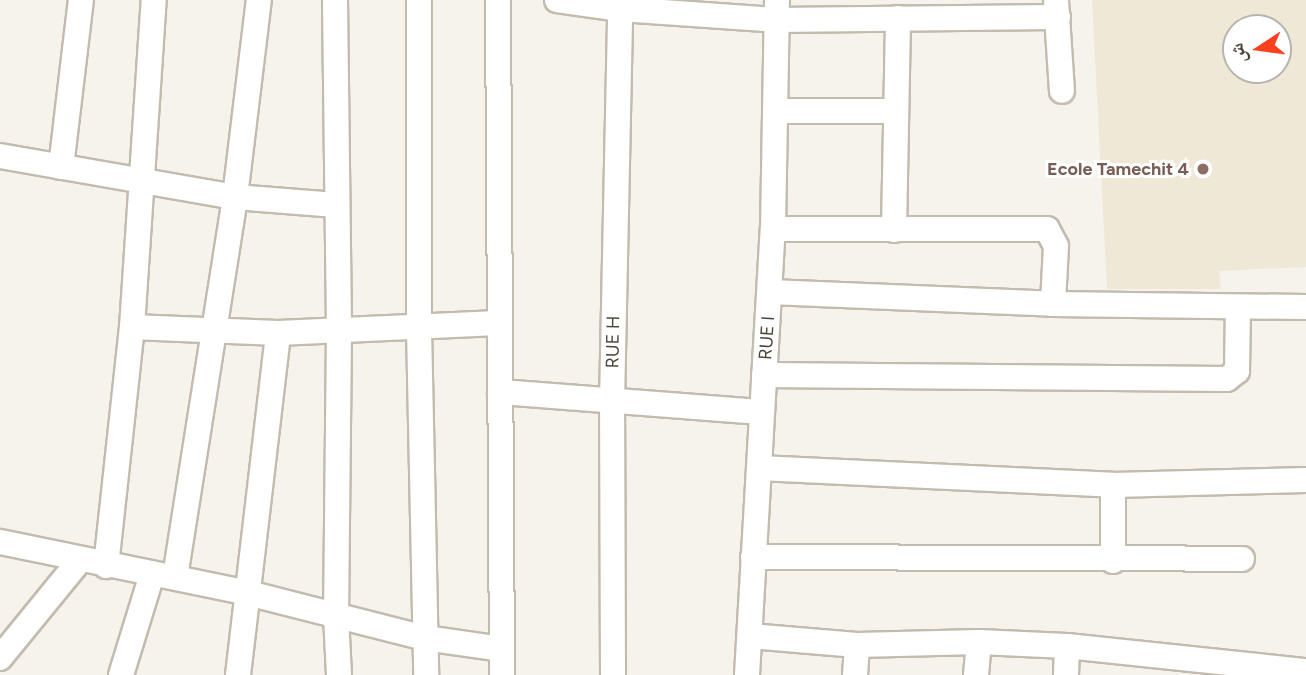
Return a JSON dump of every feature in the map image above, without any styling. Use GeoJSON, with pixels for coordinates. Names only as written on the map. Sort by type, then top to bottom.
{"type":"FeatureCollection","features":[{"type":"Feature","properties":{"kind":"street"},"geometry":{"type":"LineString","coordinates":[[61,167],[81,0]]}},
{"type":"Feature","properties":{"kind":"street"},"geometry":{"type":"LineString","coordinates":[[106,566],[132,327],[154,0]]}},
{"type":"Feature","properties":{"kind":"street"},"geometry":{"type":"LineString","coordinates":[[121,675],[163,576],[213,331],[235,197],[259,0]]}},
{"type":"Feature","properties":{"kind":"street"},"geometry":{"type":"LineString","coordinates":[[335,0],[340,332],[336,616],[339,675]]}},
{"type":"Feature","properties":{"kind":"street"},"geometry":{"type":"LineString","coordinates":[[419,0],[419,328],[426,675]]}},
{"type":"Feature","properties":{"kind":"street"},"geometry":{"type":"LineString","coordinates":[[498,0],[502,675]]}},
{"type":"Feature","properties":{"kind":"street"},"geometry":{"type":"LineString","coordinates":[[557,0],[620,9],[777,10],[898,18],[1057,8],[1062,91]]}},
{"type":"Feature","properties":{"kind":"street","name":"RUE H"},"geometry":{"type":"LineString","coordinates":[[612,675],[612,402],[620,9]]}},
{"type":"Feature","properties":{"kind":"street","name":"RUE I"},"geometry":{"type":"LineString","coordinates":[[747,675],[773,229],[777,10]]}},
{"type":"Feature","properties":{"kind":"street"},"geometry":{"type":"LineString","coordinates":[[894,230],[898,18]]}},
{"type":"Feature","properties":{"kind":"street"},"geometry":{"type":"LineString","coordinates":[[775,111],[897,111]]}},
{"type":"Feature","properties":{"kind":"street"},"geometry":{"type":"LineString","coordinates":[[0,156],[235,197],[336,205]]}},
{"type":"Feature","properties":{"kind":"street"},"geometry":{"type":"LineString","coordinates":[[773,229],[1046,229],[1056,246],[1053,304]]}},
{"type":"Feature","properties":{"kind":"street"},"geometry":{"type":"LineString","coordinates":[[770,292],[1053,304],[1306,307]]}},
{"type":"Feature","properties":{"kind":"street"},"geometry":{"type":"LineString","coordinates":[[764,375],[1227,379],[1237,371],[1238,307]]}},
{"type":"Feature","properties":{"kind":"street"},"geometry":{"type":"LineString","coordinates":[[132,327],[278,333],[498,323]]}},
{"type":"Feature","properties":{"kind":"street"},"geometry":{"type":"LineString","coordinates":[[239,675],[278,333]]}},
{"type":"Feature","properties":{"kind":"street"},"geometry":{"type":"LineString","coordinates":[[500,392],[761,412]]}},
{"type":"Feature","properties":{"kind":"street"},"geometry":{"type":"LineString","coordinates":[[759,468],[1113,485],[1306,480]]}},
{"type":"Feature","properties":{"kind":"street"},"geometry":{"type":"LineString","coordinates":[[1113,485],[1113,561]]}},
{"type":"Feature","properties":{"kind":"street"},"geometry":{"type":"LineString","coordinates":[[0,542],[106,566],[248,593],[425,638],[501,649]]}},
{"type":"Feature","properties":{"kind":"street"},"geometry":{"type":"LineString","coordinates":[[753,557],[1113,561],[1242,559]]}},
{"type":"Feature","properties":{"kind":"street"},"geometry":{"type":"LineString","coordinates":[[0,658],[80,560]]}},
{"type":"Feature","properties":{"kind":"street"},"geometry":{"type":"LineString","coordinates":[[750,636],[857,645],[979,642],[1066,646],[1306,671]]}},
{"type":"Feature","properties":{"kind":"street"},"geometry":{"type":"LineString","coordinates":[[976,675],[979,642]]}},
{"type":"Feature","properties":{"kind":"street"},"geometry":{"type":"LineString","coordinates":[[855,675],[857,645]]}},
{"type":"Feature","properties":{"kind":"street"},"geometry":{"type":"LineString","coordinates":[[1066,646],[1066,675]]}},
{"type":"Feature","properties":{"kind":"shaded area","name":"Ecole Tamechit 4"},"geometry":{"type":"Polygon","coordinates":[[[1092,0],[1306,0],[1306,267],[1219,271],[1221,289],[1107,289],[1092,0]]]}},
{"type":"Feature","properties":{"kind":"place","name":"Ecole Tamechit 4"},"geometry":{"type":"Point","coordinates":[1203,169]}}]}
